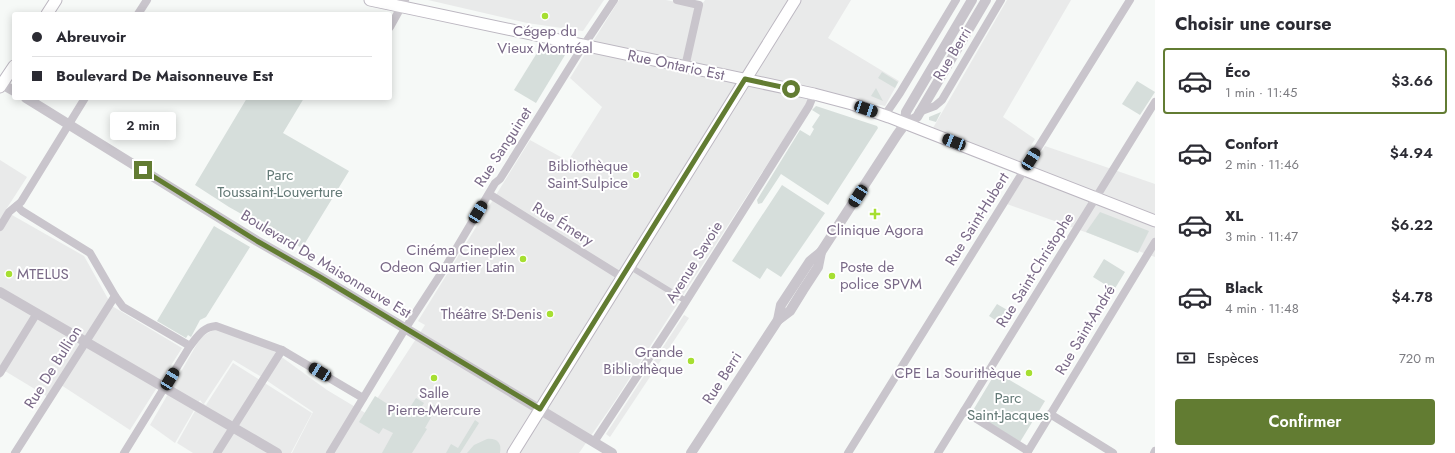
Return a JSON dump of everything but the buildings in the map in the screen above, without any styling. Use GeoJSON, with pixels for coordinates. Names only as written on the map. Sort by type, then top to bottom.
{"type":"FeatureCollection","features":[{"type":"Feature","properties":{"kind":"main road"},"geometry":{"type":"LineString","coordinates":[[48,12],[56,0]]}},
{"type":"Feature","properties":{"kind":"main road","name":"Rue Ontario Est"},"geometry":{"type":"LineString","coordinates":[[370,0],[403,3],[584,46],[745,79],[852,104],[885,115],[1155,221]]}},
{"type":"Feature","properties":{"kind":"main road"},"geometry":{"type":"LineString","coordinates":[[513,453],[795,0]]}},
{"type":"Feature","properties":{"kind":"main road"},"geometry":{"type":"LineString","coordinates":[[1,85],[12,69]]}},
{"type":"Feature","properties":{"kind":"street"},"geometry":{"type":"LineString","coordinates":[[139,12],[147,0]]}},
{"type":"Feature","properties":{"kind":"street","name":"Rue Sanguinet"},"geometry":{"type":"LineString","coordinates":[[330,453],[405,329],[446,266],[495,183],[500,179],[614,0]]}},
{"type":"Feature","properties":{"kind":"street"},"geometry":{"type":"LineString","coordinates":[[677,0],[699,5],[685,67]]}},
{"type":"Feature","properties":{"kind":"street","name":"Rue Berri"},"geometry":{"type":"LineString","coordinates":[[885,115],[900,93],[956,0]]}},
{"type":"Feature","properties":{"kind":"street","name":"Rue Berri"},"geometry":{"type":"LineString","coordinates":[[905,124],[906,112],[972,0]]}},
{"type":"Feature","properties":{"kind":"street","name":"Rue Berri"},"geometry":{"type":"LineString","coordinates":[[691,453],[778,320],[790,311],[818,267],[822,252],[905,124],[917,116],[986,0]]}},
{"type":"Feature","properties":{"kind":"street","name":"Rue Berri"},"geometry":{"type":"LineString","coordinates":[[919,112],[935,106],[942,100],[1001,0]]}},
{"type":"Feature","properties":{"kind":"street","name":"Rue Saint-Hubert"},"geometry":{"type":"LineString","coordinates":[[848,453],[1130,0]]}},
{"type":"Feature","properties":{"kind":"street"},"geometry":{"type":"LineString","coordinates":[[392,23],[403,3]]}},
{"type":"Feature","properties":{"kind":"street"},"geometry":{"type":"LineString","coordinates":[[1,85],[12,90]]}},
{"type":"Feature","properties":{"kind":"street","name":"Avenue Savoie"},"geometry":{"type":"LineString","coordinates":[[594,442],[686,301],[809,106],[814,94]]}},
{"type":"Feature","properties":{"kind":"street","name":"Boulevard De Maisonneuve Est"},"geometry":{"type":"LineString","coordinates":[[29,100],[257,241],[320,277],[612,453]]}},
{"type":"Feature","properties":{"kind":"street"},"geometry":{"type":"LineString","coordinates":[[0,227],[9,212],[17,206],[84,100]]}},
{"type":"Feature","properties":{"kind":"street","name":"Rue Saint-Christophe"},"geometry":{"type":"LineString","coordinates":[[938,453],[1155,102]]}},
{"type":"Feature","properties":{"kind":"street","name":"Rue Émery"},"geometry":{"type":"LineString","coordinates":[[489,194],[622,276]]}},
{"type":"Feature","properties":{"kind":"street"},"geometry":{"type":"LineString","coordinates":[[17,206],[22,211],[90,252],[115,296],[123,307],[190,346]]}},
{"type":"Feature","properties":{"kind":"street","name":"Rue Saint-André"},"geometry":{"type":"LineString","coordinates":[[1027,452],[1155,242]]}},
{"type":"Feature","properties":{"kind":"street"},"geometry":{"type":"LineString","coordinates":[[629,266],[686,301]]}},
{"type":"Feature","properties":{"kind":"street"},"geometry":{"type":"LineString","coordinates":[[0,292],[277,453]]}},
{"type":"Feature","properties":{"kind":"street","name":"Rue De Bullion"},"geometry":{"type":"LineString","coordinates":[[15,453],[115,296]]}},
{"type":"Feature","properties":{"kind":"street"},"geometry":{"type":"LineString","coordinates":[[0,373],[37,313]]}},
{"type":"Feature","properties":{"kind":"street"},"geometry":{"type":"LineString","coordinates":[[124,453],[190,346],[204,330],[210,326],[216,326],[282,350],[363,398]]}},
{"type":"Feature","properties":{"kind":"street"},"geometry":{"type":"LineString","coordinates":[[217,453],[282,350]]}},
{"type":"Feature","properties":{"kind":"street"},"geometry":{"type":"LineString","coordinates":[[964,411],[1027,452]]}},
{"type":"Feature","properties":{"kind":"street"},"geometry":{"type":"LineString","coordinates":[[1050,414],[1113,453]]}},
{"type":"Feature","properties":{"kind":"shaded area","name":"Cégep du Vieux Montréal"},"geometry":{"type":"Polygon","coordinates":[[[428,0],[604,0],[583,31],[527,23],[428,0]]]}},
{"type":"Feature","properties":{"kind":"shaded area"},"geometry":{"type":"Polygon","coordinates":[[[619,0],[666,0],[700,7],[705,0],[851,0],[828,38],[899,81],[885,106],[815,90],[613,404],[579,453],[292,453],[313,412],[260,376],[233,360],[204,404],[206,405],[233,363],[312,413],[291,453],[193,453],[177,443],[200,402],[203,404],[200,400],[175,443],[150,425],[201,337],[215,329],[272,350],[327,390],[367,414],[425,325],[418,321],[530,140],[568,161],[602,107],[570,78],[619,0]]]}},
{"type":"Feature","properties":{"kind":"shaded area"},"geometry":{"type":"Polygon","coordinates":[[[1007,0],[1071,0],[1003,117],[1035,139],[1021,162],[933,128],[1007,0]]]}},
{"type":"Feature","properties":{"kind":"shaded area"},"geometry":{"type":"Polygon","coordinates":[[[1045,146],[1155,184],[1155,257],[1007,204],[1045,146]]]}},
{"type":"Feature","properties":{"kind":"shaded area"},"geometry":{"type":"Polygon","coordinates":[[[0,160],[27,177],[5,211],[84,256],[112,306],[182,348],[130,430],[58,383],[48,397],[5,371],[0,379],[0,160]]]}},
{"type":"Feature","properties":{"kind":"shaded area"},"geometry":{"type":"Polygon","coordinates":[[[684,315],[689,318],[610,437],[606,434],[684,315]]]}},
{"type":"Feature","properties":{"kind":"green space"},"geometry":{"type":"Polygon","coordinates":[[[540,48],[563,53],[565,55],[536,103],[514,90],[540,48]]]}},
{"type":"Feature","properties":{"kind":"green space"},"geometry":{"type":"Polygon","coordinates":[[[882,72],[898,82],[895,88],[878,78],[882,72]]]}},
{"type":"Feature","properties":{"kind":"green space"},"geometry":{"type":"Polygon","coordinates":[[[1137,81],[1155,92],[1140,115],[1122,104],[1137,81]]]}},
{"type":"Feature","properties":{"kind":"green space"},"geometry":{"type":"Polygon","coordinates":[[[876,88],[883,101],[871,96],[876,88]]]}},
{"type":"Feature","properties":{"kind":"green space","name":"Parc Toussaint-Louverture"},"geometry":{"type":"Polygon","coordinates":[[[246,100],[303,100],[283,133],[349,171],[302,248],[229,207],[195,185],[246,100]]]}},
{"type":"Feature","properties":{"kind":"green space"},"geometry":{"type":"Polygon","coordinates":[[[816,106],[877,126],[878,128],[828,205],[781,174],[762,203],[758,204],[757,200],[800,130],[810,136],[814,129],[812,127],[820,115],[812,110],[816,106]]]}},
{"type":"Feature","properties":{"kind":"green space"},"geometry":{"type":"Polygon","coordinates":[[[941,112],[936,122],[929,120],[929,117],[941,112]]]}},
{"type":"Feature","properties":{"kind":"green space"},"geometry":{"type":"Polygon","coordinates":[[[782,185],[825,213],[781,277],[767,268],[760,279],[732,261],[782,185]]]}},
{"type":"Feature","properties":{"kind":"green space"},"geometry":{"type":"Polygon","coordinates":[[[1100,212],[1149,231],[1138,253],[1086,232],[1100,212]]]}},
{"type":"Feature","properties":{"kind":"green space"},"geometry":{"type":"Polygon","coordinates":[[[214,226],[250,247],[206,317],[200,320],[191,337],[188,335],[186,338],[157,321],[214,226]]]}},
{"type":"Feature","properties":{"kind":"green space"},"geometry":{"type":"Polygon","coordinates":[[[1104,259],[1125,272],[1114,290],[1093,277],[1104,259]]]}},
{"type":"Feature","properties":{"kind":"green space"},"geometry":{"type":"Polygon","coordinates":[[[997,304],[1014,314],[1006,327],[989,316],[997,304]]]}},
{"type":"Feature","properties":{"kind":"green space","name":"Parc Saint-Jacques"},"geometry":{"type":"Polygon","coordinates":[[[996,372],[1045,401],[1020,442],[972,412],[996,372]]]}},
{"type":"Feature","properties":{"kind":"green space"},"geometry":{"type":"Polygon","coordinates":[[[375,396],[405,415],[416,398],[424,403],[422,406],[428,410],[434,405],[437,407],[425,428],[427,429],[412,453],[382,453],[393,433],[383,428],[379,434],[359,422],[375,396]]]}},
{"type":"Feature","properties":{"kind":"green space"},"geometry":{"type":"Polygon","coordinates":[[[475,420],[479,423],[460,453],[446,453],[451,444],[458,448],[475,420]]]}},
{"type":"Feature","properties":{"kind":"green space"},"geometry":{"type":"Polygon","coordinates":[[[487,439],[494,439],[498,442],[500,446],[500,453],[467,453],[474,445],[487,439]]]}},
{"type":"Feature","properties":{"kind":"place","name":"Cégep du Vieux Montréal"},"geometry":{"type":"Point","coordinates":[545,16]}},
{"type":"Feature","properties":{"kind":"place","name":"Bibliothèque Saint-Sulpice"},"geometry":{"type":"Point","coordinates":[636,175]}},
{"type":"Feature","properties":{"kind":"place","name":"Clinique Agora"},"geometry":{"type":"Point","coordinates":[875,214]}},
{"type":"Feature","properties":{"kind":"place","name":"Cinéma Cineplex Odeon Quartier Latin"},"geometry":{"type":"Point","coordinates":[523,259]}},
{"type":"Feature","properties":{"kind":"place","name":"MTELUS"},"geometry":{"type":"Point","coordinates":[9,274]}},
{"type":"Feature","properties":{"kind":"place","name":"Poste de police SPVM"},"geometry":{"type":"Point","coordinates":[832,276]}},
{"type":"Feature","properties":{"kind":"place","name":"Théâtre St-Denis"},"geometry":{"type":"Point","coordinates":[550,314]}},
{"type":"Feature","properties":{"kind":"place","name":"Grande Bibliothèque"},"geometry":{"type":"Point","coordinates":[691,361]}},
{"type":"Feature","properties":{"kind":"place","name":"CPE La Sourithèque"},"geometry":{"type":"Point","coordinates":[1029,373]}},
{"type":"Feature","properties":{"kind":"place","name":"Salle Pierre-Mercure"},"geometry":{"type":"Point","coordinates":[434,378]}},
{"type":"Feature","properties":{"kind":"route"},"geometry":{"type":"LineString","coordinates":[[143,170],[257,241],[320,277],[540,409],[745,79],[791,89]]}}]}
